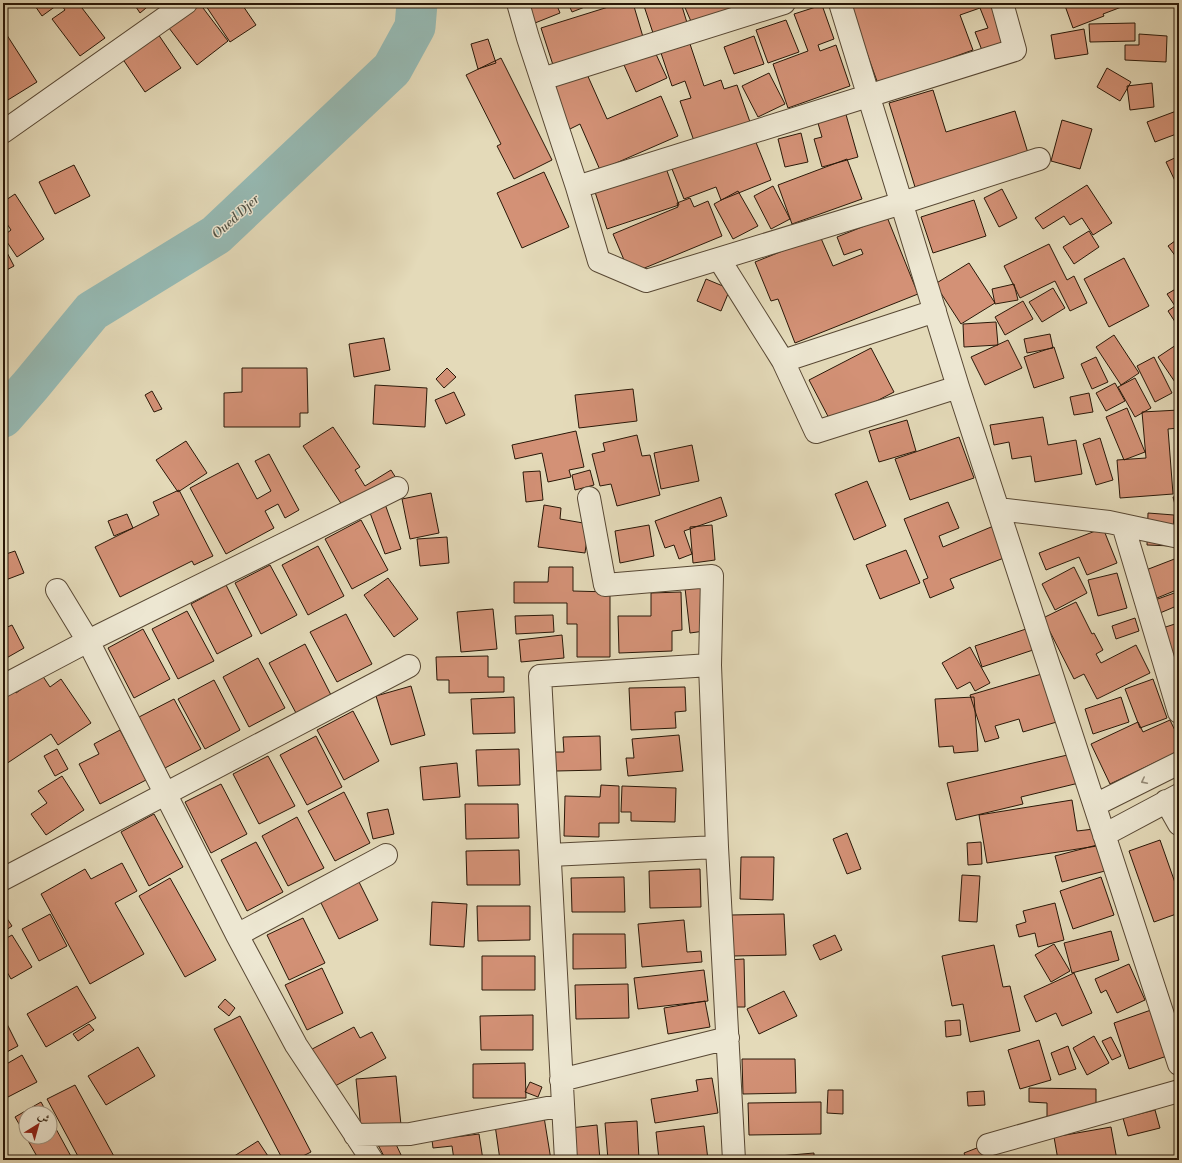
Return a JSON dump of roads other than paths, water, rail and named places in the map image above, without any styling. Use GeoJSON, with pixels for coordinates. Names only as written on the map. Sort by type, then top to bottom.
{"type":"FeatureCollection","features":[{"type":"Feature","properties":{"kind":"street"},"geometry":{"type":"LineString","coordinates":[[3,132],[186,3]]}},
{"type":"Feature","properties":{"kind":"street"},"geometry":{"type":"LineString","coordinates":[[518,3],[577,187],[598,261],[646,281],[902,203],[1039,159]]}},
{"type":"Feature","properties":{"kind":"street"},"geometry":{"type":"LineString","coordinates":[[542,79],[784,3]]}},
{"type":"Feature","properties":{"kind":"street"},"geometry":{"type":"LineString","coordinates":[[840,3],[958,387],[1104,835],[1174,1029],[1179,1064]]}},
{"type":"Feature","properties":{"kind":"street"},"geometry":{"type":"LineString","coordinates":[[577,187],[1015,50],[1002,3]]}},
{"type":"Feature","properties":{"kind":"street"},"geometry":{"type":"LineString","coordinates":[[719,259],[783,361],[816,432],[958,387]]}},
{"type":"Feature","properties":{"kind":"street"},"geometry":{"type":"LineString","coordinates":[[783,361],[935,312]]}},
{"type":"Feature","properties":{"kind":"street"},"geometry":{"type":"LineString","coordinates":[[3,686],[88,641],[397,488]]}},
{"type":"Feature","properties":{"kind":"street"},"geometry":{"type":"LineString","coordinates":[[589,498],[605,585],[712,576],[710,665],[717,847],[734,1160]]}},
{"type":"Feature","properties":{"kind":"street"},"geometry":{"type":"LineString","coordinates":[[998,509],[1109,522],[1179,537]]}},
{"type":"Feature","properties":{"kind":"street"},"geometry":{"type":"LineString","coordinates":[[1123,525],[1179,712]]}},
{"type":"Feature","properties":{"kind":"street"},"geometry":{"type":"LineString","coordinates":[[57,590],[88,641],[238,935],[296,1044],[372,1160]]}},
{"type":"Feature","properties":{"kind":"street"},"geometry":{"type":"LineString","coordinates":[[566,1160],[540,676],[710,665]]}},
{"type":"Feature","properties":{"kind":"street"},"geometry":{"type":"LineString","coordinates":[[3,878],[408,666]]}},
{"type":"Feature","properties":{"kind":"street"},"geometry":{"type":"LineString","coordinates":[[1095,806],[1179,764]]}},
{"type":"Feature","properties":{"kind":"street"},"geometry":{"type":"LineString","coordinates":[[1104,835],[1173,798],[1179,824]]}},
{"type":"Feature","properties":{"kind":"street"},"geometry":{"type":"LineString","coordinates":[[550,855],[717,847]]}},
{"type":"Feature","properties":{"kind":"street"},"geometry":{"type":"LineString","coordinates":[[238,935],[386,855]]}},
{"type":"Feature","properties":{"kind":"street"},"geometry":{"type":"LineString","coordinates":[[561,1080],[728,1038]]}},
{"type":"Feature","properties":{"kind":"street"},"geometry":{"type":"LineString","coordinates":[[988,1145],[1179,1091]]}},
{"type":"Feature","properties":{"kind":"street"},"geometry":{"type":"LineString","coordinates":[[355,1135],[410,1134],[563,1105]]}},
{"type":"Feature","properties":{"kind":"waterway","name":"Oued Djer"},"geometry":{"type":"LineString","coordinates":[[3,417],[92,311],[216,235],[392,69],[415,27],[417,3]]}}]}
